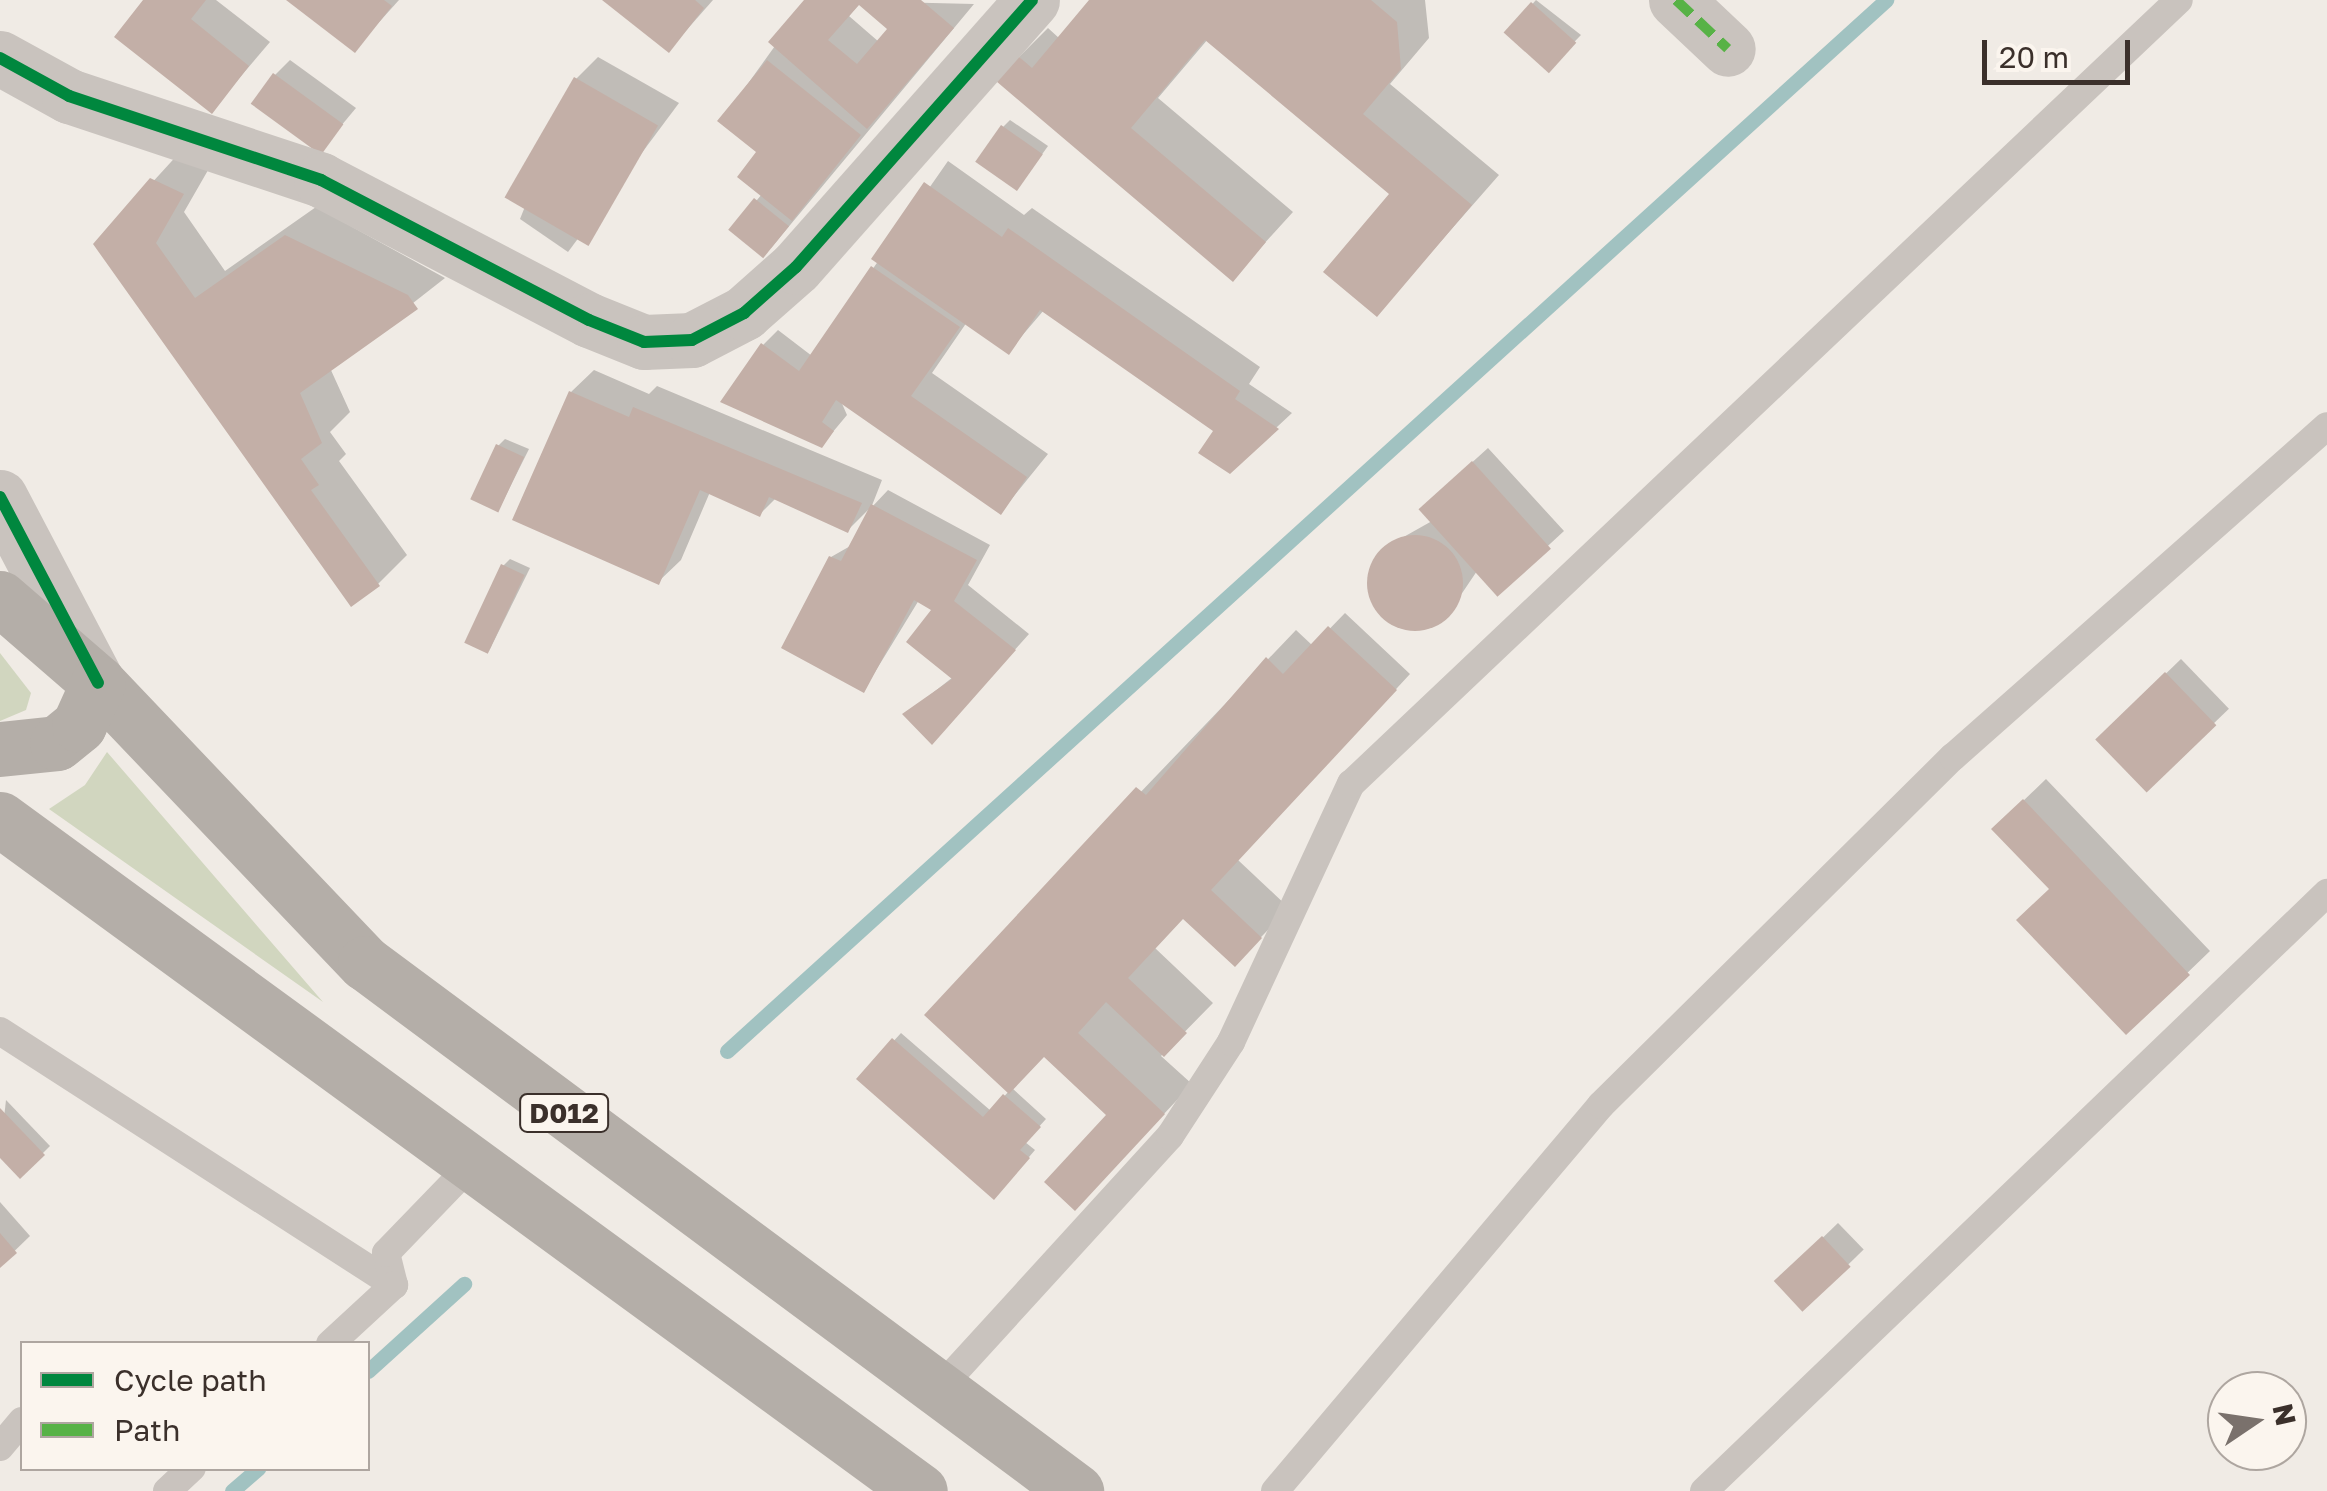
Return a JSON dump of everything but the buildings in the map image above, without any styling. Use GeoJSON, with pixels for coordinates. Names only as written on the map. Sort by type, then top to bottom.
{"type":"FeatureCollection","features":[{"type":"Feature","properties":{"kind":"highway","name":"D012"},"geometry":{"type":"LineString","coordinates":[[0,598],[98,683],[364,963],[1076,1491]]}},
{"type":"Feature","properties":{"kind":"highway"},"geometry":{"type":"LineString","coordinates":[[0,749],[58,743],[86,714],[98,683]]}},
{"type":"Feature","properties":{"kind":"highway"},"geometry":{"type":"LineString","coordinates":[[0,819],[920,1491]]}},
{"type":"Feature","properties":{"kind":"street"},"geometry":{"type":"LineString","coordinates":[[0,58],[69,96],[321,180],[589,320],[644,342],[692,340],[744,313],[796,267],[1032,0]]}},
{"type":"Feature","properties":{"kind":"street"},"geometry":{"type":"LineString","coordinates":[[1676,0],[1728,48]]}},
{"type":"Feature","properties":{"kind":"street"},"geometry":{"type":"LineString","coordinates":[[0,497],[98,683]]}},
{"type":"Feature","properties":{"kind":"lane"},"geometry":{"type":"LineString","coordinates":[[938,1390],[1170,1136],[1231,1042],[1351,784],[2179,0]]}},
{"type":"Feature","properties":{"kind":"lane"},"geometry":{"type":"LineString","coordinates":[[1274,1491],[1600,1105],[1953,757],[2327,426]]}},
{"type":"Feature","properties":{"kind":"lane"},"geometry":{"type":"LineString","coordinates":[[1704,1491],[2327,892]]}},
{"type":"Feature","properties":{"kind":"lane"},"geometry":{"type":"LineString","coordinates":[[0,1030],[394,1286]]}},
{"type":"Feature","properties":{"kind":"lane"},"geometry":{"type":"LineString","coordinates":[[394,1286],[386,1254],[474,1162]]}},
{"type":"Feature","properties":{"kind":"lane"},"geometry":{"type":"LineString","coordinates":[[333,1341],[394,1286]]}},
{"type":"Feature","properties":{"kind":"lane"},"geometry":{"type":"LineString","coordinates":[[0,1447],[20,1423]]}},
{"type":"Feature","properties":{"kind":"lane"},"geometry":{"type":"LineString","coordinates":[[167,1491],[189,1471]]}},
{"type":"Feature","properties":{"kind":"green space"},"geometry":{"type":"Polygon","coordinates":[[[0,653],[31,693],[26,710],[0,721],[0,653]]]}},
{"type":"Feature","properties":{"kind":"green space"},"geometry":{"type":"Polygon","coordinates":[[[107,752],[323,1002],[49,809],[85,785],[107,752]]]}},
{"type":"Feature","properties":{"kind":"waterway"},"geometry":{"type":"LineString","coordinates":[[727,1051],[1886,0]]}},
{"type":"Feature","properties":{"kind":"waterway"},"geometry":{"type":"LineString","coordinates":[[370,1369],[464,1284]]}},
{"type":"Feature","properties":{"kind":"waterway"},"geometry":{"type":"LineString","coordinates":[[232,1491],[255,1471]]}},
{"type":"Feature","properties":{"kind":"marked path"},"geometry":{"type":"LineString","coordinates":[[1676,0],[1728,49]]}},
{"type":"Feature","properties":{"kind":"cycle path"},"geometry":{"type":"LineString","coordinates":[[0,58],[69,96],[321,180],[589,320],[644,342],[692,340],[744,313],[796,267],[1032,0]]}},
{"type":"Feature","properties":{"kind":"cycle path"},"geometry":{"type":"LineString","coordinates":[[0,497],[98,683]]}}]}
